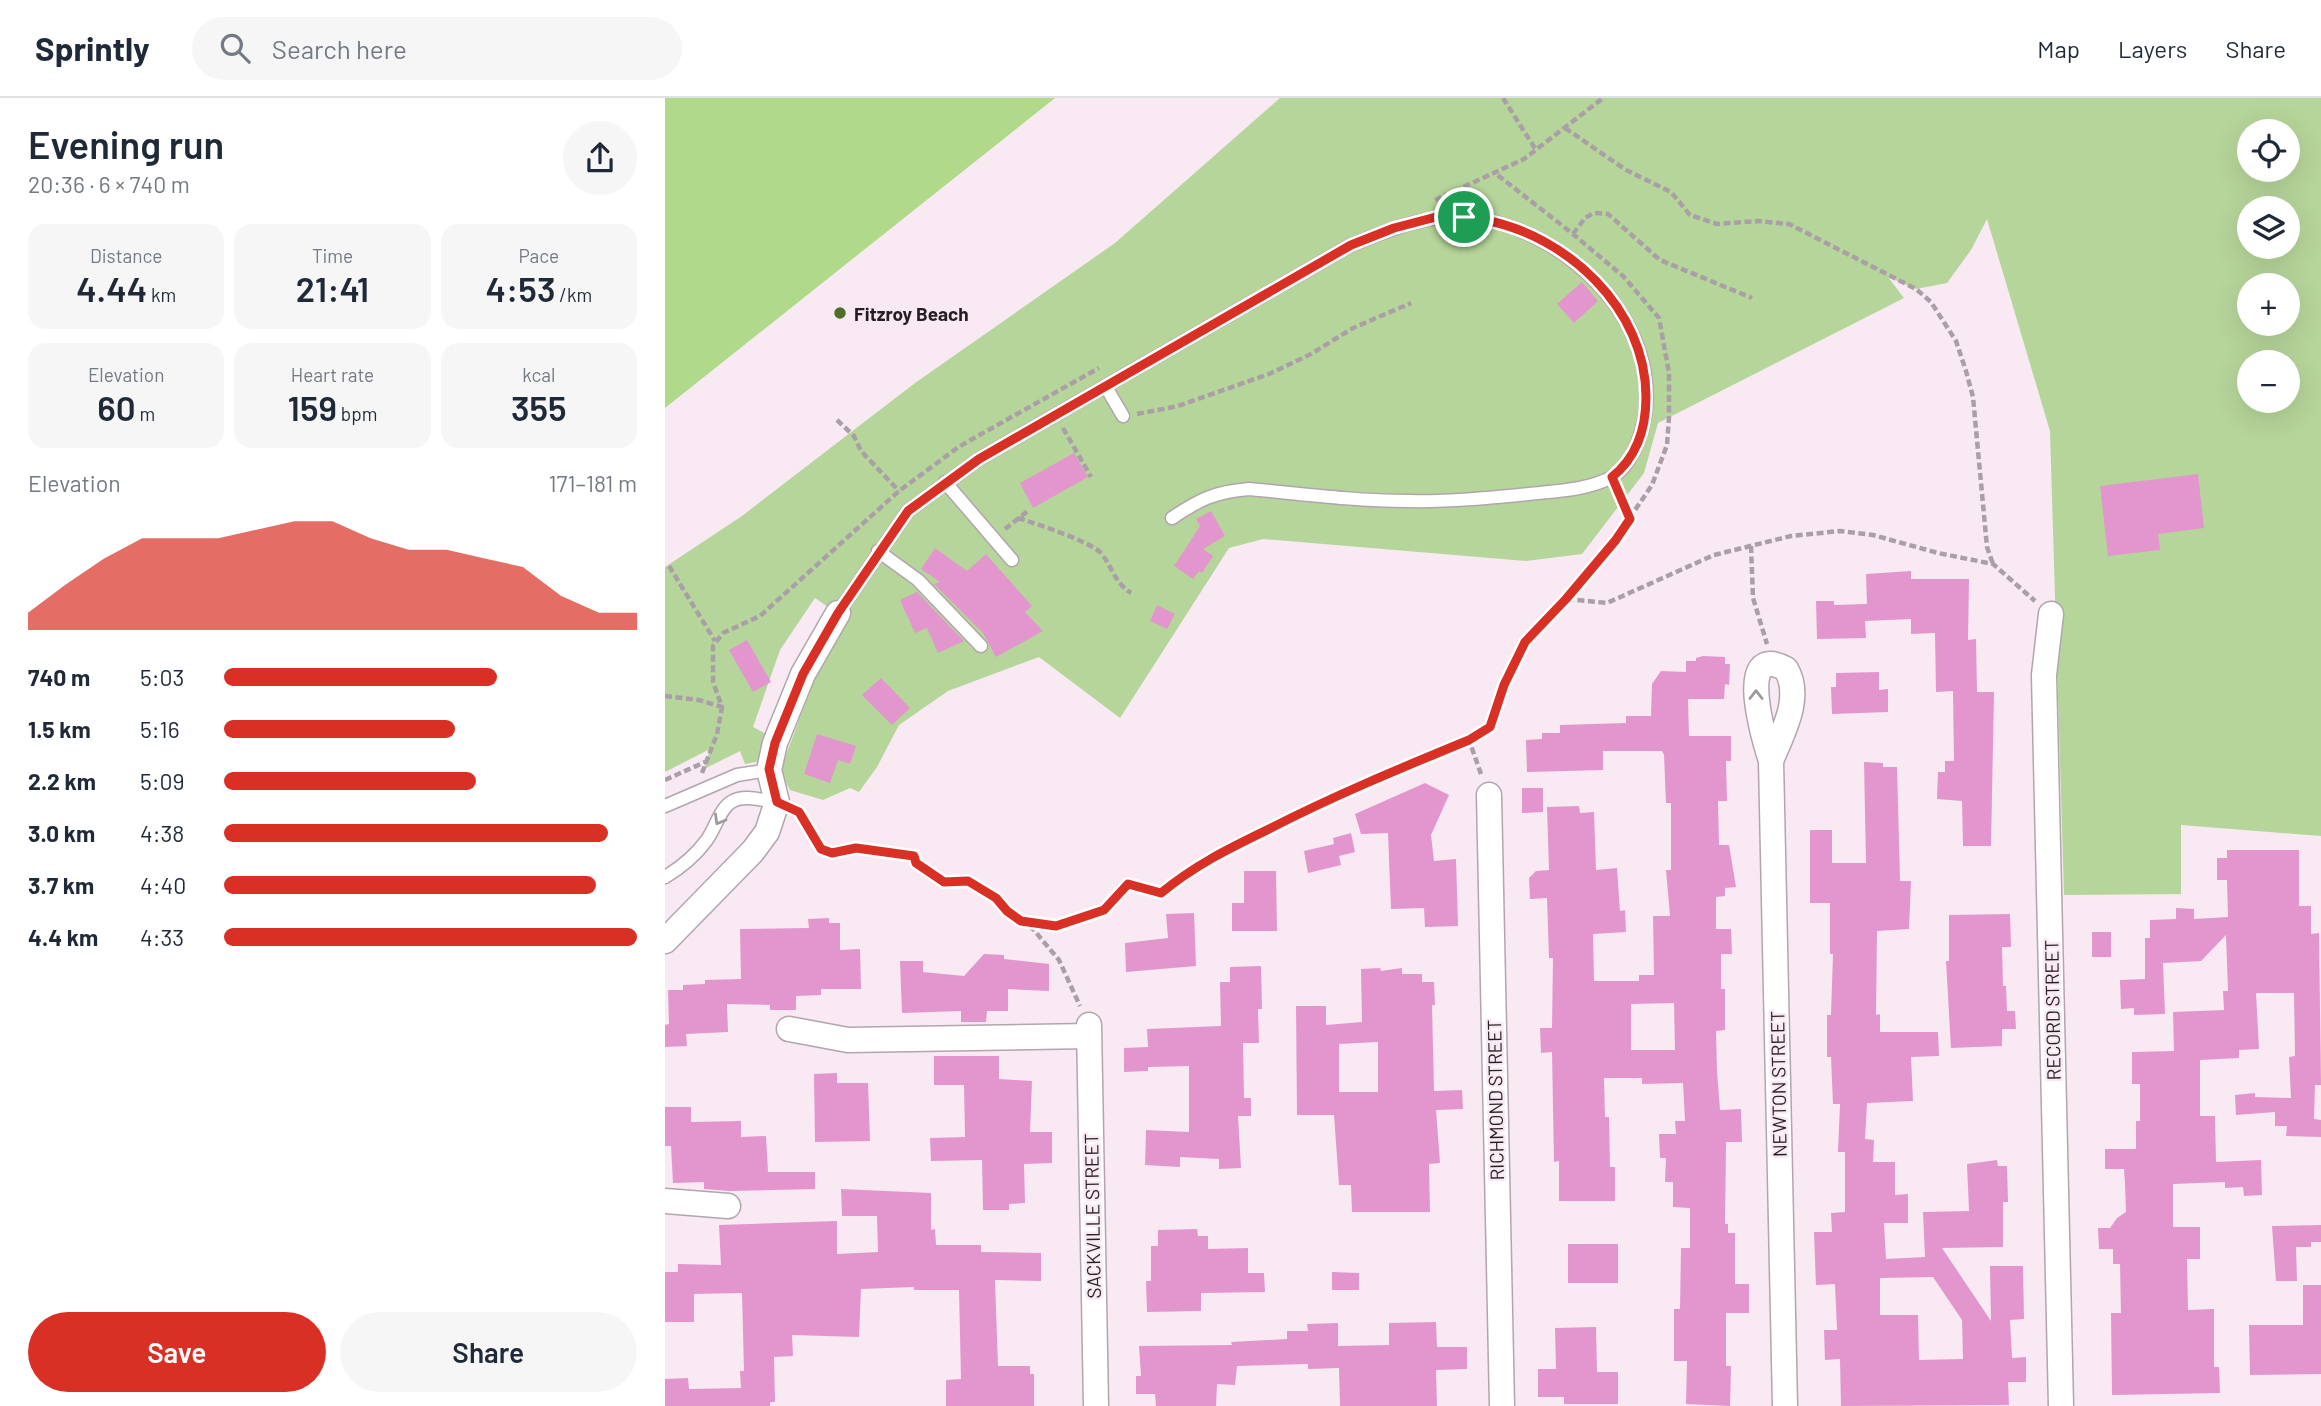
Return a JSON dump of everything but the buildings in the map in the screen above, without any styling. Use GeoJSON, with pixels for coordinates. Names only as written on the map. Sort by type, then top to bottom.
{"type":"FeatureCollection","features":[{"type":"Feature","properties":{"kind":"street"},"geometry":{"type":"LineString","coordinates":[[665,940],[753,850],[767,832],[777,802],[769,769],[775,743],[803,674],[838,613]]}},
{"type":"Feature","properties":{"kind":"street","name":"RECORD STREET"},"geometry":{"type":"LineString","coordinates":[[2051,614],[2045,675],[2061,1406]]}},
{"type":"Feature","properties":{"kind":"street","name":"NEWTON STREET"},"geometry":{"type":"LineString","coordinates":[[1771,761],[1790,714],[1793,696],[1786,669],[1772,664],[1766,666],[1759,676],[1755,693],[1771,761],[1785,1406]]}},
{"type":"Feature","properties":{"kind":"street","name":"RICHMOND STREET"},"geometry":{"type":"LineString","coordinates":[[1489,795],[1501,1406]]}},
{"type":"Feature","properties":{"kind":"street"},"geometry":{"type":"LineString","coordinates":[[789,1029],[848,1040],[1089,1031]]}},
{"type":"Feature","properties":{"kind":"street","name":"SACKVILLE STREET"},"geometry":{"type":"LineString","coordinates":[[1089,1031],[1095,1406]]}},
{"type":"Feature","properties":{"kind":"street"},"geometry":{"type":"LineString","coordinates":[[665,1201],[728,1206]]}},
{"type":"Feature","properties":{"kind":"lane"},"geometry":{"type":"LineString","coordinates":[[838,613],[878,551],[908,511],[945,482],[979,459],[1351,245],[1394,228],[1436,217],[1487,220],[1517,230],[1559,251],[1581,266],[1605,290],[1628,326],[1641,359],[1646,385],[1646,415],[1637,445],[1625,466],[1612,477],[1568,490],[1489,498],[1407,502],[1249,489],[1226,491],[1202,498],[1172,518]]}},
{"type":"Feature","properties":{"kind":"lane"},"geometry":{"type":"LineString","coordinates":[[1106,387],[1122,416]]}},
{"type":"Feature","properties":{"kind":"lane"},"geometry":{"type":"LineString","coordinates":[[945,482],[1012,560]]}},
{"type":"Feature","properties":{"kind":"lane"},"geometry":{"type":"LineString","coordinates":[[878,551],[918,580],[981,646]]}},
{"type":"Feature","properties":{"kind":"lane"},"geometry":{"type":"LineString","coordinates":[[665,807],[737,775],[769,769]]}},
{"type":"Feature","properties":{"kind":"lane"},"geometry":{"type":"LineString","coordinates":[[665,877],[683,866],[706,842],[726,807],[734,800],[744,798],[777,802]]}},
{"type":"Feature","properties":{"kind":"path"},"geometry":{"type":"LineString","coordinates":[[1503,98],[1537,150]]}},
{"type":"Feature","properties":{"kind":"path"},"geometry":{"type":"LineString","coordinates":[[1565,128],[1626,170],[1671,192],[1690,215],[1717,224],[1758,221],[1789,224],[1916,289],[1931,302],[1956,341],[1973,397],[1987,547],[1993,564]]}},
{"type":"Feature","properties":{"kind":"path"},"geometry":{"type":"LineString","coordinates":[[1559,251],[1585,218],[1594,213],[1608,214],[1660,261],[1752,298]]}},
{"type":"Feature","properties":{"kind":"path"},"geometry":{"type":"LineString","coordinates":[[1122,416],[1178,406],[1269,374],[1311,354],[1353,328],[1411,303]]}},
{"type":"Feature","properties":{"kind":"path"},"geometry":{"type":"LineString","coordinates":[[1056,415],[1091,477]]}},
{"type":"Feature","properties":{"kind":"path"},"geometry":{"type":"LineString","coordinates":[[1021,921],[1056,926],[1104,910],[1128,884],[1161,893],[1192,867],[1326,800],[1469,740],[1490,727],[1504,685],[1525,642],[1615,541],[1652,485],[1667,445],[1669,417]]}},
{"type":"Feature","properties":{"kind":"path"},"geometry":{"type":"LineString","coordinates":[[837,420],[854,436],[861,451],[899,491]]}},
{"type":"Feature","properties":{"kind":"path"},"geometry":{"type":"LineString","coordinates":[[1612,477],[1630,519]]}},
{"type":"Feature","properties":{"kind":"path"},"geometry":{"type":"LineString","coordinates":[[993,539],[1029,510]]}},
{"type":"Feature","properties":{"kind":"path"},"geometry":{"type":"LineString","coordinates":[[1019,518],[1089,545],[1101,553],[1120,586],[1131,593]]}},
{"type":"Feature","properties":{"kind":"path"},"geometry":{"type":"LineString","coordinates":[[1566,599],[1607,603],[1714,555],[1791,536],[1840,531],[1873,535],[1938,553],[1993,564],[2051,614]]}},
{"type":"Feature","properties":{"kind":"path"},"geometry":{"type":"LineString","coordinates":[[1751,546],[1753,598],[1772,664]]}},
{"type":"Feature","properties":{"kind":"path"},"geometry":{"type":"LineString","coordinates":[[669,566],[715,641]]}},
{"type":"Feature","properties":{"kind":"path"},"geometry":{"type":"LineString","coordinates":[[694,793],[717,734],[722,707]]}},
{"type":"Feature","properties":{"kind":"path"},"geometry":{"type":"LineString","coordinates":[[1469,740],[1489,795]]}},
{"type":"Feature","properties":{"kind":"path"},"geometry":{"type":"LineString","coordinates":[[665,780],[706,761]]}},
{"type":"Feature","properties":{"kind":"path"},"geometry":{"type":"LineString","coordinates":[[777,802],[799,812],[821,849],[832,853],[856,848],[914,856],[916,863],[944,882],[968,881],[996,898],[1007,911],[1033,929],[1059,960],[1089,1031]]}},
{"type":"Feature","properties":{"kind":"shaded area"},"geometry":{"type":"Polygon","coordinates":[[[665,98],[1055,98],[665,408],[665,98]]]}},
{"type":"Feature","properties":{"kind":"shaded area"},"geometry":{"type":"Polygon","coordinates":[[[1280,98],[2321,98],[2321,836],[2181,825],[2181,894],[2064,895],[2050,431],[1987,219],[1971,250],[1947,283],[1916,289],[1888,277],[1904,298],[1658,423],[1644,473],[1582,554],[1526,561],[1263,539],[1229,548],[1120,718],[1039,657],[948,691],[899,725],[877,767],[859,792],[850,788],[823,800],[790,790],[780,771],[814,680],[847,620],[815,598],[780,650],[753,727],[768,735],[761,761],[745,764],[740,751],[704,769],[710,749],[665,772],[665,567],[742,516],[915,383],[1115,243],[1280,98]]]}},
{"type":"Feature","properties":{"kind":"place","name":"Fitzroy Beach"},"geometry":{"type":"Point","coordinates":[840,313]}},
{"type":"Feature","properties":{"kind":"route"},"geometry":{"type":"LineString","coordinates":[[1436,217],[1464,217],[1487,220],[1552,246],[1599,282],[1628,326],[1641,359],[1646,385],[1646,415],[1637,445],[1625,466],[1612,477],[1630,519],[1566,599],[1525,642],[1504,685],[1490,727],[1469,740],[1326,800],[1192,867],[1161,893],[1128,884],[1104,910],[1056,926],[1021,921],[1007,911],[996,898],[968,881],[944,882],[916,863],[914,856],[885,851],[881,854],[856,848],[832,853],[821,849],[799,812],[777,802],[769,769],[775,743],[803,674],[838,613],[878,551],[908,511],[979,459],[1351,245],[1394,228],[1436,217]]}}]}
